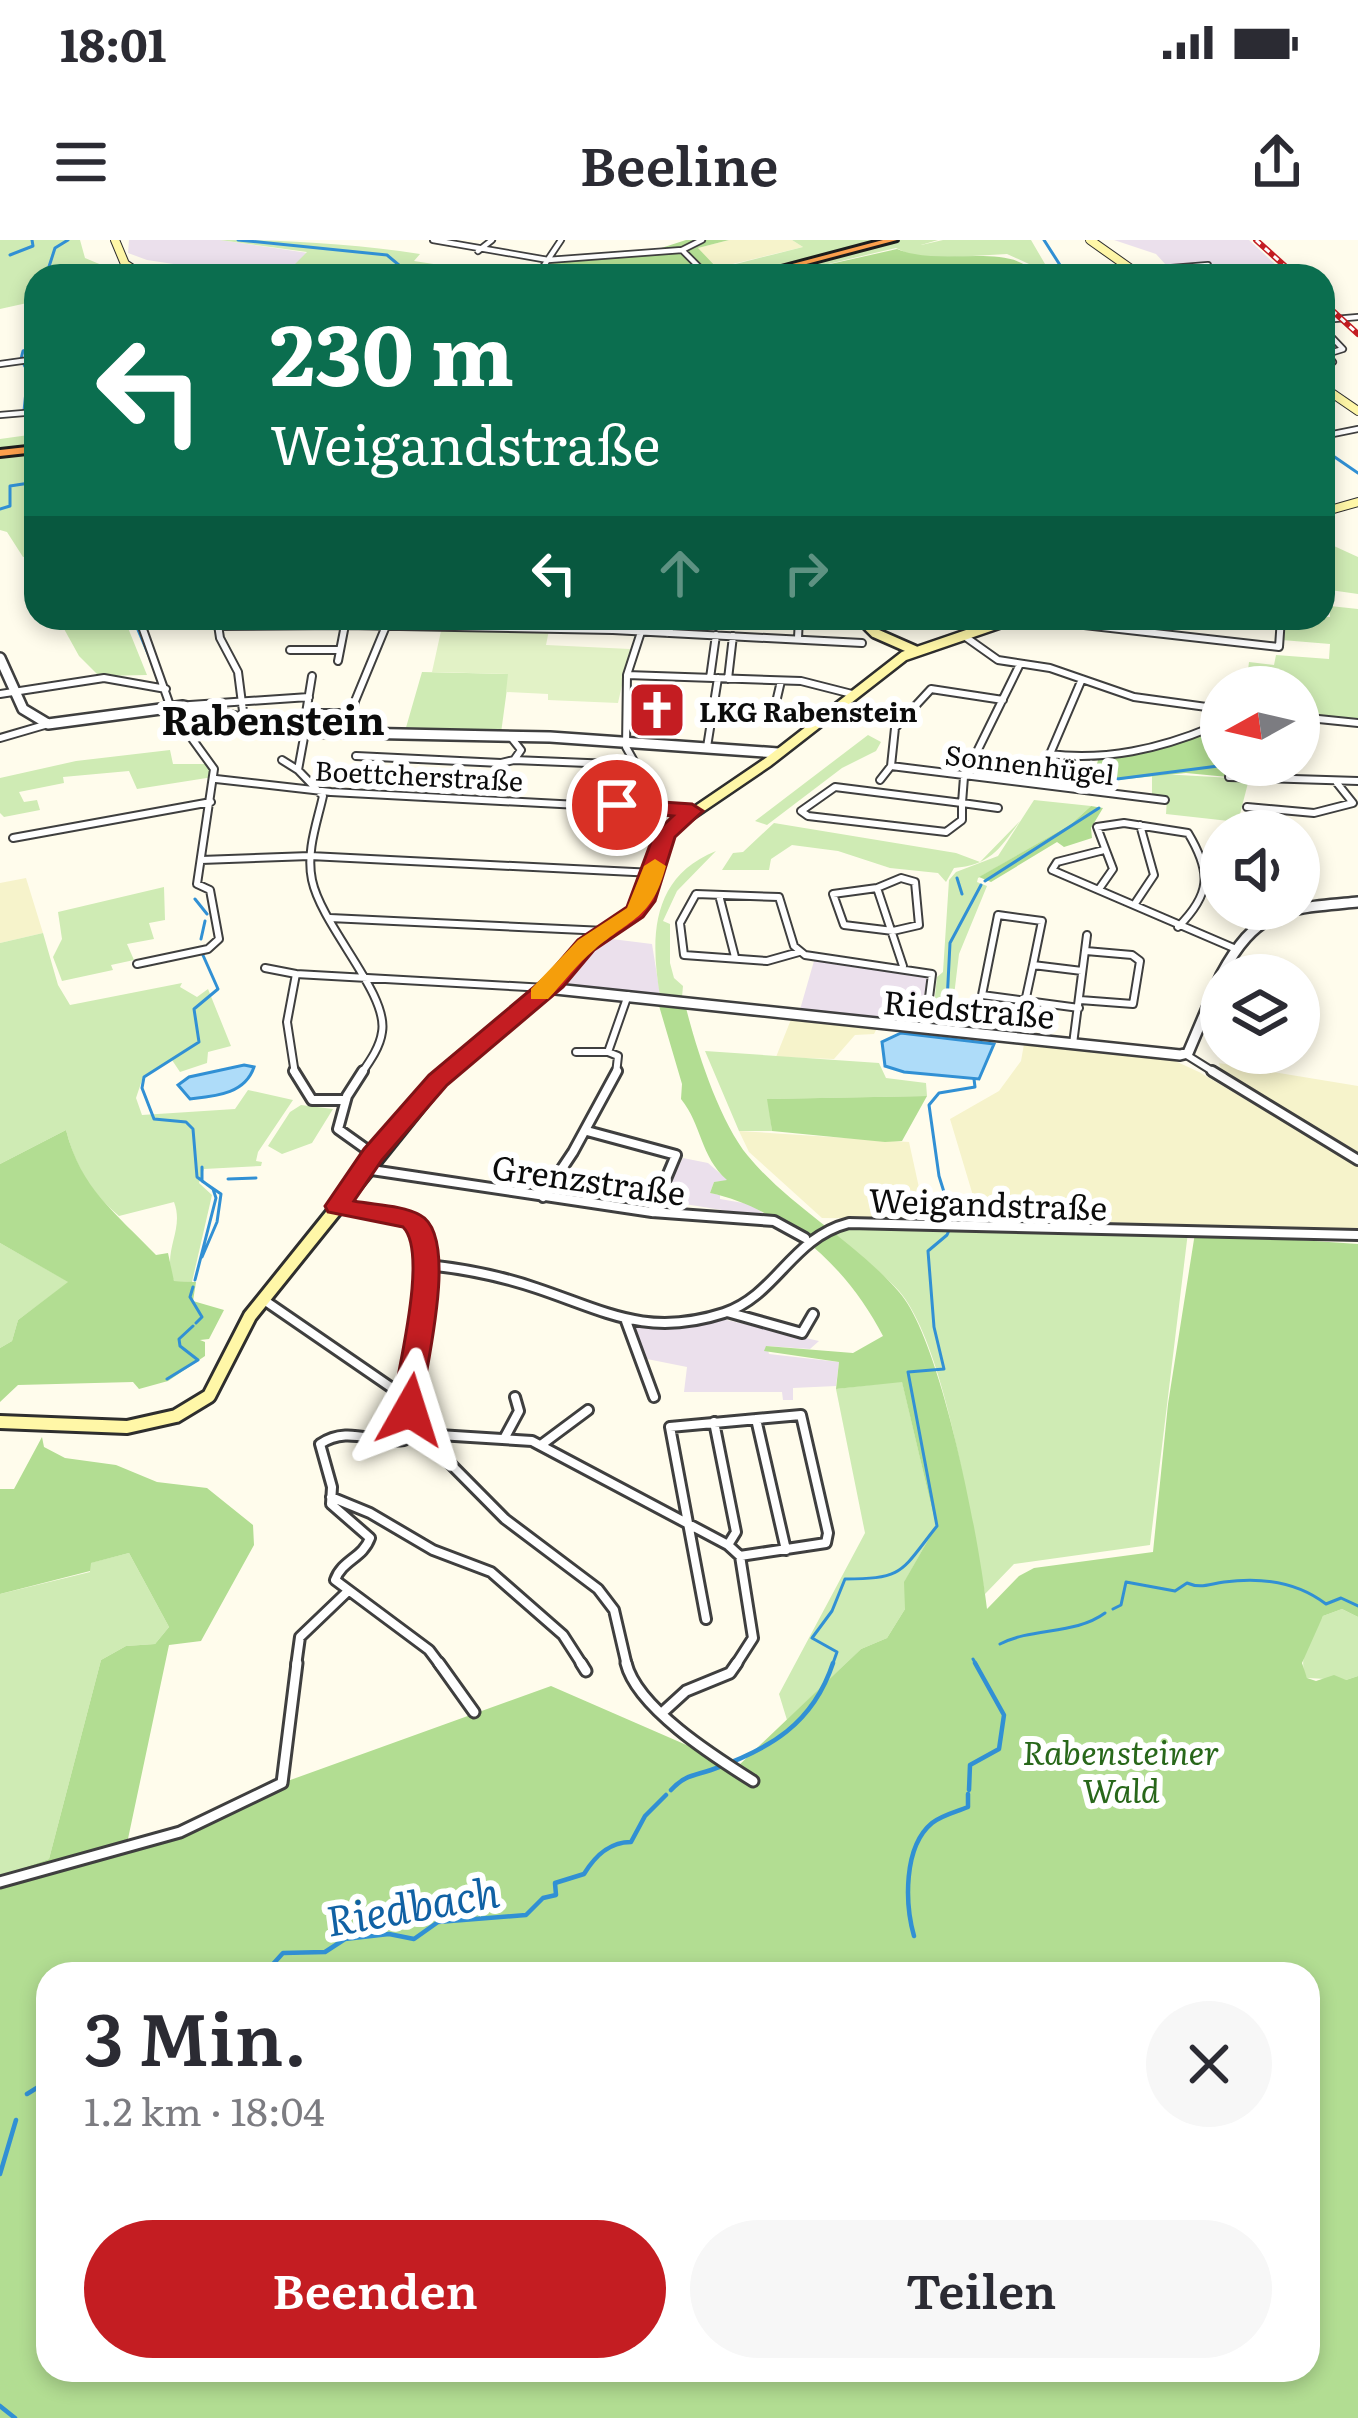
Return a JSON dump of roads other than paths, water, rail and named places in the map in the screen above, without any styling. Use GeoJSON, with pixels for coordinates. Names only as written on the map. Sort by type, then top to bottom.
{"type":"FeatureCollection","features":[{"type":"Feature","properties":{"kind":"highway"},"geometry":{"type":"LineString","coordinates":[[785,264],[878,240]]}},
{"type":"Feature","properties":{"kind":"highway"},"geometry":{"type":"LineString","coordinates":[[798,264],[893,240]]}},
{"type":"Feature","properties":{"kind":"main road"},"geometry":{"type":"LineString","coordinates":[[1090,240],[1125,264]]}},
{"type":"Feature","properties":{"kind":"main road"},"geometry":{"type":"LineString","coordinates":[[872,630],[916,651]]}},
{"type":"Feature","properties":{"kind":"main road"},"geometry":{"type":"LineString","coordinates":[[0,1422],[116,1427],[191,1409],[213,1391],[249,1316],[338,1206],[373,1154],[456,1062],[546,988],[586,945],[635,912],[654,873],[658,839],[916,651],[988,630]]}},
{"type":"Feature","properties":{"kind":"street"},"geometry":{"type":"LineString","coordinates":[[477,251],[492,240]]}},
{"type":"Feature","properties":{"kind":"street"},"geometry":{"type":"LineString","coordinates":[[545,264],[560,240]]}},
{"type":"Feature","properties":{"kind":"street"},"geometry":{"type":"LineString","coordinates":[[434,242],[548,260],[682,250],[702,240]]}},
{"type":"Feature","properties":{"kind":"street"},"geometry":{"type":"LineString","coordinates":[[682,250],[696,264]]}},
{"type":"Feature","properties":{"kind":"street"},"geometry":{"type":"LineString","coordinates":[[136,964],[218,944],[212,895],[197,884],[216,779],[210,759],[171,707],[144,630]]}},
{"type":"Feature","properties":{"kind":"street"},"geometry":{"type":"LineString","coordinates":[[220,630],[238,672],[244,719]]}},
{"type":"Feature","properties":{"kind":"street"},"geometry":{"type":"LineString","coordinates":[[338,661],[344,630]]}},
{"type":"Feature","properties":{"kind":"street"},"geometry":{"type":"LineString","coordinates":[[353,733],[352,713],[384,630]]}},
{"type":"Feature","properties":{"kind":"street"},"geometry":{"type":"LineString","coordinates":[[556,630],[862,644]]}},
{"type":"Feature","properties":{"kind":"street"},"geometry":{"type":"LineString","coordinates":[[798,638],[799,630]]}},
{"type":"Feature","properties":{"kind":"street"},"geometry":{"type":"LineString","coordinates":[[1130,630],[1279,646],[1280,630]]}},
{"type":"Feature","properties":{"kind":"street"},"geometry":{"type":"LineString","coordinates":[[641,632],[627,675],[626,742],[652,807],[658,839]]}},
{"type":"Feature","properties":{"kind":"street"},"geometry":{"type":"LineString","coordinates":[[706,747],[716,635]]}},
{"type":"Feature","properties":{"kind":"street"},"geometry":{"type":"LineString","coordinates":[[728,679],[734,636]]}},
{"type":"Feature","properties":{"kind":"street"},"geometry":{"type":"LineString","coordinates":[[968,638],[993,657],[1134,697],[1200,706]]}},
{"type":"Feature","properties":{"kind":"street"},"geometry":{"type":"LineString","coordinates":[[290,650],[340,650]]}},
{"type":"Feature","properties":{"kind":"street"},"geometry":{"type":"LineString","coordinates":[[0,658],[29,715],[48,724]]}},
{"type":"Feature","properties":{"kind":"street"},"geometry":{"type":"LineString","coordinates":[[998,808],[962,803],[831,787],[801,811],[808,816],[946,832],[959,826],[962,803],[966,774],[1020,664]]}},
{"type":"Feature","properties":{"kind":"street"},"geometry":{"type":"LineString","coordinates":[[627,675],[817,683],[852,694]]}},
{"type":"Feature","properties":{"kind":"street"},"geometry":{"type":"LineString","coordinates":[[312,676],[306,713],[352,713]]}},
{"type":"Feature","properties":{"kind":"street"},"geometry":{"type":"LineString","coordinates":[[0,694],[104,678],[167,690]]}},
{"type":"Feature","properties":{"kind":"street"},"geometry":{"type":"LineString","coordinates":[[1041,775],[1082,679]]}},
{"type":"Feature","properties":{"kind":"street"},"geometry":{"type":"LineString","coordinates":[[758,714],[773,715],[781,680]]}},
{"type":"Feature","properties":{"kind":"street"},"geometry":{"type":"LineString","coordinates":[[880,780],[891,765],[895,728],[932,689],[1003,700]]}},
{"type":"Feature","properties":{"kind":"street"},"geometry":{"type":"LineString","coordinates":[[0,738],[48,724],[171,707],[309,697]]}},
{"type":"Feature","properties":{"kind":"street"},"geometry":{"type":"LineString","coordinates":[[171,707],[305,732],[509,736],[778,754]]}},
{"type":"Feature","properties":{"kind":"street"},"geometry":{"type":"LineString","coordinates":[[1320,719],[1358,724]]}},
{"type":"Feature","properties":{"kind":"street"},"geometry":{"type":"LineString","coordinates":[[298,770],[305,732]]}},
{"type":"Feature","properties":{"kind":"street"},"geometry":{"type":"LineString","coordinates":[[1049,754],[1097,759],[1200,732]]}},
{"type":"Feature","properties":{"kind":"street"},"geometry":{"type":"LineString","coordinates":[[509,736],[519,742],[514,760]]}},
{"type":"Feature","properties":{"kind":"street"},"geometry":{"type":"LineString","coordinates":[[356,756],[638,765]]}},
{"type":"Feature","properties":{"kind":"street"},"geometry":{"type":"LineString","coordinates":[[283,760],[321,791],[310,856],[312,880],[378,999],[383,1037],[342,1100],[338,1129],[373,1154]]}},
{"type":"Feature","properties":{"kind":"street","name":"Sonnenhügel"},"geometry":{"type":"LineString","coordinates":[[891,765],[1165,800]]}},
{"type":"Feature","properties":{"kind":"street","name":"Boettcherstraße"},"geometry":{"type":"LineString","coordinates":[[216,779],[321,791],[692,811]]}},
{"type":"Feature","properties":{"kind":"street"},"geometry":{"type":"LineString","coordinates":[[1320,782],[1358,781]]}},
{"type":"Feature","properties":{"kind":"street"},"geometry":{"type":"LineString","coordinates":[[1247,807],[1334,812],[1353,803],[1337,783]]}},
{"type":"Feature","properties":{"kind":"street"},"geometry":{"type":"LineString","coordinates":[[13,838],[211,802]]}},
{"type":"Feature","properties":{"kind":"street"},"geometry":{"type":"LineString","coordinates":[[1134,903],[1151,888],[1156,871],[1140,825]]}},
{"type":"Feature","properties":{"kind":"street"},"geometry":{"type":"LineString","coordinates":[[1099,889],[1112,872],[1097,827],[1140,825],[1188,833],[1208,869],[1204,900],[1178,927]]}},
{"type":"Feature","properties":{"kind":"street"},"geometry":{"type":"LineString","coordinates":[[1104,850],[1057,862],[1052,868],[1236,949]]}},
{"type":"Feature","properties":{"kind":"street"},"geometry":{"type":"LineString","coordinates":[[201,860],[310,856],[654,873]]}},
{"type":"Feature","properties":{"kind":"street"},"geometry":{"type":"LineString","coordinates":[[907,877],[918,890],[915,908],[920,926],[893,931],[847,927],[833,894],[877,888],[907,877]]}},
{"type":"Feature","properties":{"kind":"street"},"geometry":{"type":"LineString","coordinates":[[877,888],[903,966]]}},
{"type":"Feature","properties":{"kind":"street"},"geometry":{"type":"LineString","coordinates":[[719,894],[735,958]]}},
{"type":"Feature","properties":{"kind":"street"},"geometry":{"type":"LineString","coordinates":[[799,952],[779,897],[691,896],[679,928],[680,950],[688,956],[767,961],[799,952],[815,958],[928,970],[934,978],[924,1030]]}},
{"type":"Feature","properties":{"kind":"street"},"geometry":{"type":"LineString","coordinates":[[1320,906],[1358,902]]}},
{"type":"Feature","properties":{"kind":"street"},"geometry":{"type":"LineString","coordinates":[[1025,1002],[1042,921],[998,915],[982,995],[1025,1002],[1133,1004],[1140,961],[1132,955],[1086,951]]}},
{"type":"Feature","properties":{"kind":"street"},"geometry":{"type":"LineString","coordinates":[[330,918],[607,931]]}},
{"type":"Feature","properties":{"kind":"street"},"geometry":{"type":"LineString","coordinates":[[1233,954],[1252,930]]}},
{"type":"Feature","properties":{"kind":"street"},"geometry":{"type":"LineString","coordinates":[[1073,1044],[1087,935]]}},
{"type":"Feature","properties":{"kind":"street"},"geometry":{"type":"LineString","coordinates":[[1033,965],[1082,971]]}},
{"type":"Feature","properties":{"kind":"street"},"geometry":{"type":"LineString","coordinates":[[265,968],[296,974],[546,988]]}},
{"type":"Feature","properties":{"kind":"street"},"geometry":{"type":"LineString","coordinates":[[296,974],[287,1012],[300,1089],[312,1100],[342,1100]]}},
{"type":"Feature","properties":{"kind":"street","name":"Riedstraße"},"geometry":{"type":"LineString","coordinates":[[546,988],[1184,1054],[1358,1160]]}},
{"type":"Feature","properties":{"kind":"street"},"geometry":{"type":"LineString","coordinates":[[608,1052],[628,995]]}},
{"type":"Feature","properties":{"kind":"street"},"geometry":{"type":"LineString","coordinates":[[1184,1054],[1200,1020]]}},
{"type":"Feature","properties":{"kind":"street"},"geometry":{"type":"LineString","coordinates":[[544,1197],[616,1075],[618,1056],[576,1052]]}},
{"type":"Feature","properties":{"kind":"street"},"geometry":{"type":"LineString","coordinates":[[587,1130],[676,1155],[652,1212]]}},
{"type":"Feature","properties":{"kind":"street","name":"Grenzstraße"},"geometry":{"type":"LineString","coordinates":[[362,1169],[652,1212],[774,1221],[805,1238]]}},
{"type":"Feature","properties":{"kind":"street"},"geometry":{"type":"LineString","coordinates":[[338,1206],[420,1225],[428,1265],[408,1399],[412,1425],[404,1440],[391,1444],[350,1431],[330,1435],[320,1444],[334,1510],[370,1538],[366,1550],[335,1573],[334,1580],[429,1650],[474,1712]]}},
{"type":"Feature","properties":{"kind":"street","name":"Weigandstraße"},"geometry":{"type":"LineString","coordinates":[[805,1238],[826,1226],[849,1223],[1358,1234]]}},
{"type":"Feature","properties":{"kind":"street"},"geometry":{"type":"LineString","coordinates":[[428,1265],[498,1275],[626,1322],[710,1317],[770,1285],[805,1238]]}},
{"type":"Feature","properties":{"kind":"street"},"geometry":{"type":"LineString","coordinates":[[264,1300],[408,1399]]}},
{"type":"Feature","properties":{"kind":"street"},"geometry":{"type":"LineString","coordinates":[[726,1312],[802,1333],[813,1314]]}},
{"type":"Feature","properties":{"kind":"street"},"geometry":{"type":"LineString","coordinates":[[626,1322],[654,1397]]}},
{"type":"Feature","properties":{"kind":"street"},"geometry":{"type":"LineString","coordinates":[[505,1437],[519,1411],[515,1397]]}},
{"type":"Feature","properties":{"kind":"street"},"geometry":{"type":"LineString","coordinates":[[542,1445],[588,1410]]}},
{"type":"Feature","properties":{"kind":"street"},"geometry":{"type":"LineString","coordinates":[[706,1619],[670,1427],[801,1415],[828,1533],[820,1546],[740,1556]]}},
{"type":"Feature","properties":{"kind":"street"},"geometry":{"type":"LineString","coordinates":[[756,1419],[786,1550]]}},
{"type":"Feature","properties":{"kind":"street"},"geometry":{"type":"LineString","coordinates":[[714,1422],[736,1532],[728,1545]]}},
{"type":"Feature","properties":{"kind":"street"},"geometry":{"type":"LineString","coordinates":[[412,1425],[505,1519],[598,1589],[614,1610],[630,1678],[696,1744],[753,1781]]}},
{"type":"Feature","properties":{"kind":"street"},"geometry":{"type":"LineString","coordinates":[[423,1434],[454,1439],[505,1437],[542,1445],[728,1545],[740,1556],[753,1638],[730,1673],[686,1691],[663,1712]]}},
{"type":"Feature","properties":{"kind":"street"},"geometry":{"type":"LineString","coordinates":[[331,1497],[370,1513],[433,1550],[491,1572],[563,1634],[586,1671]]}},
{"type":"Feature","properties":{"kind":"street"},"geometry":{"type":"LineString","coordinates":[[0,1882],[151,1846],[250,1803],[282,1783],[300,1636],[346,1592]]}},
{"type":"Feature","properties":{"kind":"water"},"geometry":{"type":"Polygon","coordinates":[[[901,1033],[994,1044],[979,1079],[904,1072],[885,1066],[882,1042],[901,1033]]]}},
{"type":"Feature","properties":{"kind":"water"},"geometry":{"type":"Polygon","coordinates":[[[254,1067],[250,1076],[228,1092],[190,1099],[178,1085],[189,1077],[254,1067]]]}},
{"type":"Feature","properties":{"kind":"waterway"},"geometry":{"type":"LineString","coordinates":[[10,255],[33,246],[32,240]]}},
{"type":"Feature","properties":{"kind":"waterway"},"geometry":{"type":"LineString","coordinates":[[50,264],[55,248],[68,240]]}},
{"type":"Feature","properties":{"kind":"waterway"},"geometry":{"type":"LineString","coordinates":[[238,240],[387,255],[398,264]]}},
{"type":"Feature","properties":{"kind":"waterway"},"geometry":{"type":"LineString","coordinates":[[1044,240],[1059,264]]}},
{"type":"Feature","properties":{"kind":"waterway"},"geometry":{"type":"LineString","coordinates":[[24,351],[24,365]]}},
{"type":"Feature","properties":{"kind":"waterway"},"geometry":{"type":"LineString","coordinates":[[1335,457],[1358,473]]}},
{"type":"Feature","properties":{"kind":"waterway"},"geometry":{"type":"LineString","coordinates":[[0,509],[10,506],[10,486],[24,484]]}},
{"type":"Feature","properties":{"kind":"waterway"},"geometry":{"type":"LineString","coordinates":[[138,630],[152,663]]}},
{"type":"Feature","properties":{"kind":"waterway","name":"Riedbach"},"geometry":{"type":"LineString","coordinates":[[1117,779],[1200,768]]}},
{"type":"Feature","properties":{"kind":"waterway","name":"Riedbach"},"geometry":{"type":"LineString","coordinates":[[985,881],[1099,808]]}},
{"type":"Feature","properties":{"kind":"waterway"},"geometry":{"type":"LineString","coordinates":[[957,878],[962,894]]}},
{"type":"Feature","properties":{"kind":"waterway","name":"Riedbach"},"geometry":{"type":"LineString","coordinates":[[946,1022],[950,943],[981,885]]}},
{"type":"Feature","properties":{"kind":"waterway"},"geometry":{"type":"LineString","coordinates":[[195,899],[207,914]]}},
{"type":"Feature","properties":{"kind":"waterway"},"geometry":{"type":"LineString","coordinates":[[201,939],[205,921]]}},
{"type":"Feature","properties":{"kind":"waterway"},"geometry":{"type":"LineString","coordinates":[[202,953],[218,989],[194,1009],[199,1042],[144,1077],[142,1088],[154,1119],[186,1122],[193,1129],[197,1177],[202,1181]]}},
{"type":"Feature","properties":{"kind":"waterway","name":"Riedbach"},"geometry":{"type":"LineString","coordinates":[[832,1666],[837,1652],[812,1638],[832,1611],[845,1579],[880,1577],[900,1569],[937,1526],[908,1372],[944,1369],[934,1327],[928,1251],[947,1235],[953,1221],[939,1176],[929,1105],[939,1093],[975,1087],[974,1079]]}},
{"type":"Feature","properties":{"kind":"waterway"},"geometry":{"type":"LineString","coordinates":[[202,1167],[202,1181]]}},
{"type":"Feature","properties":{"kind":"waterway"},"geometry":{"type":"LineString","coordinates":[[228,1179],[256,1178]]}},
{"type":"Feature","properties":{"kind":"waterway"},"geometry":{"type":"LineString","coordinates":[[202,1181],[206,1184]]}},
{"type":"Feature","properties":{"kind":"waterway"},"geometry":{"type":"LineString","coordinates":[[202,1181],[206,1184]]}},
{"type":"Feature","properties":{"kind":"waterway"},"geometry":{"type":"LineString","coordinates":[[195,1280],[216,1198],[206,1184]]}},
{"type":"Feature","properties":{"kind":"waterway"},"geometry":{"type":"LineString","coordinates":[[202,1257],[217,1222],[221,1194],[206,1184]]}},
{"type":"Feature","properties":{"kind":"waterway"},"geometry":{"type":"LineString","coordinates":[[193,1287],[190,1297],[202,1317],[196,1323]]}},
{"type":"Feature","properties":{"kind":"waterway"},"geometry":{"type":"LineString","coordinates":[[167,1379],[198,1360],[180,1346],[179,1339],[193,1326]]}},
{"type":"Feature","properties":{"kind":"waterway"},"geometry":{"type":"LineString","coordinates":[[1113,1609],[1121,1605],[1126,1582],[1175,1591],[1187,1583],[1201,1586],[1251,1580],[1278,1582],[1326,1604],[1341,1598],[1358,1606]]}},
{"type":"Feature","properties":{"kind":"waterway"},"geometry":{"type":"LineString","coordinates":[[1000,1644],[1081,1625],[1105,1613]]}},
{"type":"Feature","properties":{"kind":"waterway"},"geometry":{"type":"LineString","coordinates":[[973,1659],[977,1666]]}},
{"type":"Feature","properties":{"kind":"waterway"},"geometry":{"type":"LineString","coordinates":[[671,1790],[787,1732],[814,1702],[833,1663]]}},
{"type":"Feature","properties":{"kind":"waterway"},"geometry":{"type":"LineString","coordinates":[[969,1790],[970,1765],[999,1749],[1004,1715],[975,1663]]}},
{"type":"Feature","properties":{"kind":"waterway"},"geometry":{"type":"LineString","coordinates":[[914,1936],[908,1893],[916,1846],[932,1823],[968,1807],[968,1794]]}},
{"type":"Feature","properties":{"kind":"waterway","name":"Riedbach"},"geometry":{"type":"LineString","coordinates":[[275,1962],[283,1953],[325,1952],[345,1939],[389,1934],[414,1939],[438,1922],[526,1915],[543,1898],[556,1895],[555,1883],[584,1874],[603,1851],[631,1842],[645,1816],[666,1795]]}},
{"type":"Feature","properties":{"kind":"waterway","name":"Riedbach"},"geometry":{"type":"LineString","coordinates":[[27,2094],[36,2088]]}},
{"type":"Feature","properties":{"kind":"waterway","name":"Riedbach"},"geometry":{"type":"LineString","coordinates":[[0,2174],[16,2120]]}},
{"type":"Feature","properties":{"kind":"waterway","name":"Riedbach"},"geometry":{"type":"LineString","coordinates":[[0,2406],[15,2418]]}},
{"type":"Feature","properties":{"kind":"railway"},"geometry":{"type":"LineString","coordinates":[[1256,240],[1283,264]]}},
{"type":"Feature","properties":{"kind":"railway"},"geometry":{"type":"LineString","coordinates":[[1335,313],[1358,334]]}},
{"type":"Feature","properties":{"kind":"place","name":"LKG Rabenstein"},"geometry":{"type":"Point","coordinates":[657,710]}},
{"type":"Feature","properties":{"kind":"district","name":"Rabenstein"},"geometry":{"type":"Point","coordinates":[273,718]}},
{"type":"Feature","properties":{"kind":"park label","name":"Rabensteiner Wald"},"geometry":{"type":"Point","coordinates":[1121,1769]}}]}
